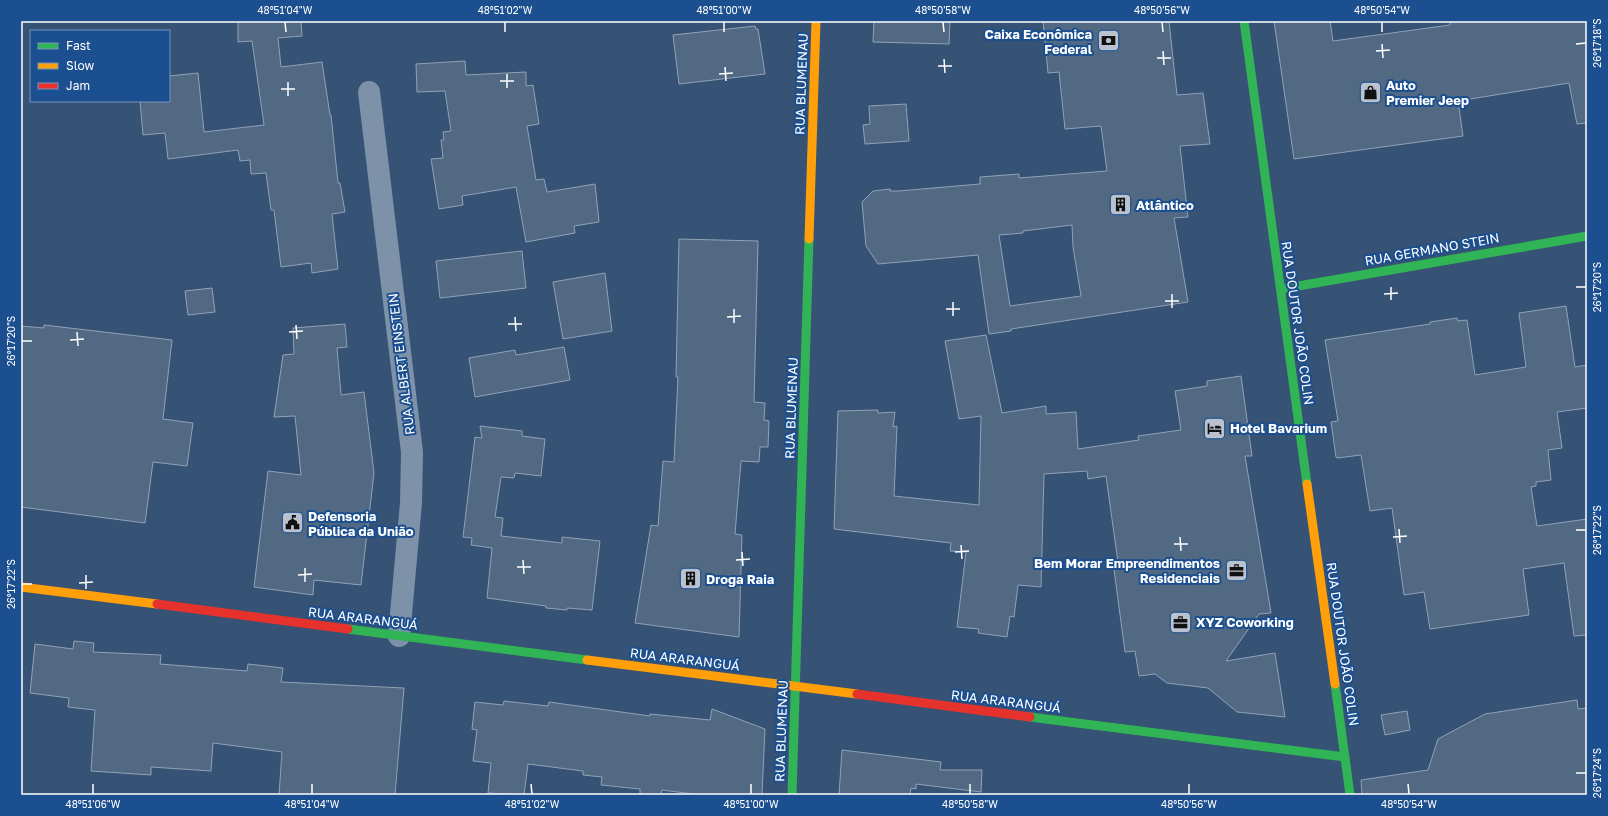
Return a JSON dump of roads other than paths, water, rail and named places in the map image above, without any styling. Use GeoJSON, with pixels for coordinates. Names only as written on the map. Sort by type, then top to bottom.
{"type":"FeatureCollection","features":[{"type":"Feature","properties":{"kind":"street","name":"RUA BLUMENAU"},"geometry":{"type":"LineString","coordinates":[[792,795],[816,21]]}},
{"type":"Feature","properties":{"kind":"street","name":"RUA DOUTOR JOÃO COLIN"},"geometry":{"type":"LineString","coordinates":[[1244,21],[1350,795]]}},
{"type":"Feature","properties":{"kind":"street","name":"RUA ALBERT EINSTEIN"},"geometry":{"type":"LineString","coordinates":[[369,92],[412,452],[411,503],[399,636]]}},
{"type":"Feature","properties":{"kind":"street","name":"RUA GERMANO STEIN"},"geometry":{"type":"LineString","coordinates":[[1280,289],[1587,236]]}},
{"type":"Feature","properties":{"kind":"street","name":"RUA ARARANGUÁ"},"geometry":{"type":"LineString","coordinates":[[21,587],[1345,756]]}},
{"type":"Feature","properties":{"kind":"place","name":"Caixa Econômica Federal"},"geometry":{"type":"Point","coordinates":[1108,41]}},
{"type":"Feature","properties":{"kind":"place","name":"Auto Premier Jeep"},"geometry":{"type":"Point","coordinates":[1371,92]}},
{"type":"Feature","properties":{"kind":"place","name":"Atlântico"},"geometry":{"type":"Point","coordinates":[1121,205]}},
{"type":"Feature","properties":{"kind":"place","name":"Hotel Bavarium"},"geometry":{"type":"Point","coordinates":[1214,428]}},
{"type":"Feature","properties":{"kind":"place","name":"Defensoria Pública da União"},"geometry":{"type":"Point","coordinates":[292,523]}},
{"type":"Feature","properties":{"kind":"place","name":"Bem Morar Empreendimentos Residenciais"},"geometry":{"type":"Point","coordinates":[1236,570]}},
{"type":"Feature","properties":{"kind":"place","name":"Droga Raia"},"geometry":{"type":"Point","coordinates":[691,579]}},
{"type":"Feature","properties":{"kind":"place","name":"XYZ Coworking"},"geometry":{"type":"Point","coordinates":[1181,622]}}]}
